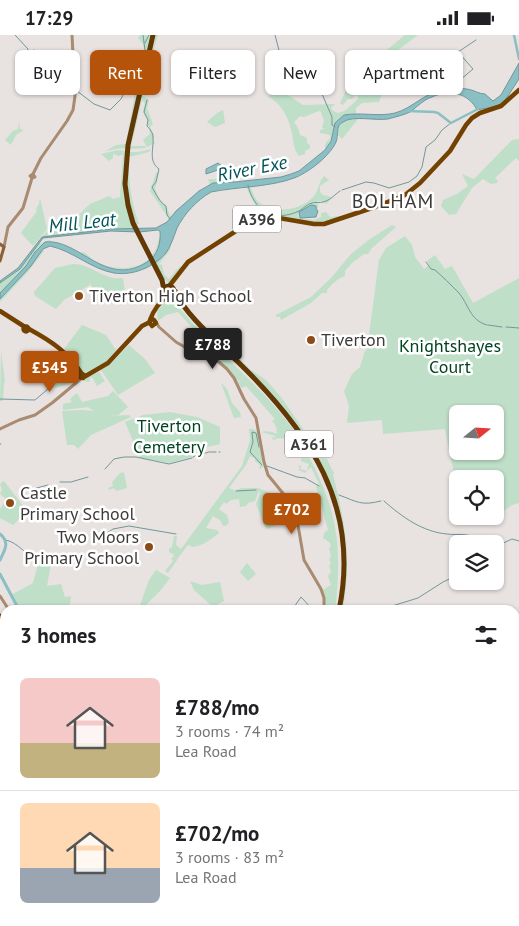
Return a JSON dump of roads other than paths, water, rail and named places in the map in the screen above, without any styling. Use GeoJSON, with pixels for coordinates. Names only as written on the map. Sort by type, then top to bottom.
{"type":"FeatureCollection","features":[{"type":"Feature","properties":{"kind":"highway","name":"A361"},"geometry":{"type":"LineString","coordinates":[[153,35],[128,145],[125,176],[126,197],[133,223],[169,291],[280,405],[306,439],[318,460],[333,496],[341,533],[343,573],[339,605]]}},
{"type":"Feature","properties":{"kind":"main road","name":"A396"},"geometry":{"type":"LineString","coordinates":[[169,291],[184,267],[192,260],[253,220],[268,216],[314,224],[330,223],[401,197],[416,187],[452,149],[472,118],[501,106],[519,90]]}},
{"type":"Feature","properties":{"kind":"main road"},"geometry":{"type":"LineString","coordinates":[[0,261],[2,246]]}},
{"type":"Feature","properties":{"kind":"main road"},"geometry":{"type":"LineString","coordinates":[[2,312],[26,329],[61,349],[78,367],[82,376],[108,363],[139,329],[154,323],[156,309],[169,291]]}},
{"type":"Feature","properties":{"kind":"street"},"geometry":{"type":"LineString","coordinates":[[2,246],[8,227],[25,204],[32,178],[30,175],[33,174],[41,158],[73,110],[72,35]]}},
{"type":"Feature","properties":{"kind":"street"},"geometry":{"type":"LineString","coordinates":[[154,323],[185,348],[221,364],[234,378],[255,416],[268,475],[295,508],[304,560],[321,589],[324,605]]}},
{"type":"Feature","properties":{"kind":"street"},"geometry":{"type":"LineString","coordinates":[[0,429],[35,415],[56,400],[82,376]]}},
{"type":"Feature","properties":{"kind":"water"},"geometry":{"type":"Polygon","coordinates":[[[519,63],[519,79],[504,102],[497,106],[477,110],[469,100],[461,95],[463,95],[463,89],[467,89],[485,94],[493,101],[501,95],[519,63]]]}},
{"type":"Feature","properties":{"kind":"water"},"geometry":{"type":"Polygon","coordinates":[[[438,95],[429,98],[410,112],[396,117],[388,119],[347,120],[339,126],[336,142],[329,153],[300,176],[275,183],[211,192],[196,203],[184,217],[166,253],[143,269],[136,272],[114,273],[50,246],[43,249],[31,266],[0,299],[0,293],[26,266],[35,252],[45,242],[70,247],[93,261],[106,266],[119,270],[132,269],[147,262],[154,256],[159,244],[160,231],[111,231],[43,238],[20,269],[0,283],[0,281],[18,268],[42,237],[112,229],[156,228],[167,222],[176,211],[199,191],[213,183],[281,177],[299,171],[325,150],[331,141],[335,123],[344,115],[395,113],[408,108],[425,97],[438,95]]]}},
{"type":"Feature","properties":{"kind":"water"},"geometry":{"type":"Polygon","coordinates":[[[218,163],[222,166],[221,169],[206,174],[206,169],[218,163]]]}},
{"type":"Feature","properties":{"kind":"water"},"geometry":{"type":"Polygon","coordinates":[[[311,205],[316,206],[318,211],[316,217],[300,218],[299,212],[311,205]]]}},
{"type":"Feature","properties":{"kind":"waterway"},"geometry":{"type":"LineString","coordinates":[[15,35],[28,50]]}},
{"type":"Feature","properties":{"kind":"waterway"},"geometry":{"type":"LineString","coordinates":[[143,35],[145,50]]}},
{"type":"Feature","properties":{"kind":"waterway"},"geometry":{"type":"LineString","coordinates":[[145,43],[149,35]]}},
{"type":"Feature","properties":{"kind":"waterway"},"geometry":{"type":"LineString","coordinates":[[275,35],[280,54],[289,56],[291,64],[303,78],[305,77],[314,82],[322,94],[332,117],[332,125],[335,127]]}},
{"type":"Feature","properties":{"kind":"waterway"},"geometry":{"type":"LineString","coordinates":[[514,35],[519,59]]}},
{"type":"Feature","properties":{"kind":"waterway"},"geometry":{"type":"LineString","coordinates":[[461,50],[476,40]]}},
{"type":"Feature","properties":{"kind":"waterway"},"geometry":{"type":"LineString","coordinates":[[463,58],[473,69],[463,77]]}},
{"type":"Feature","properties":{"kind":"waterway"},"geometry":{"type":"LineString","coordinates":[[80,93],[94,104],[110,110],[123,95]]}},
{"type":"Feature","properties":{"kind":"waterway"},"geometry":{"type":"LineString","coordinates":[[147,100],[144,112],[148,120],[147,126],[153,136],[153,159],[159,169],[156,182],[152,187],[160,201],[166,206],[167,215],[170,219]]}},
{"type":"Feature","properties":{"kind":"waterway"},"geometry":{"type":"LineString","coordinates":[[408,111],[438,113],[451,123],[478,109]]}},
{"type":"Feature","properties":{"kind":"waterway"},"geometry":{"type":"LineString","coordinates":[[342,190],[366,182],[389,188],[409,182],[417,176],[422,167],[426,147],[451,123]]}},
{"type":"Feature","properties":{"kind":"waterway","name":"River Exe"},"geometry":{"type":"LineString","coordinates":[[248,185],[251,194],[260,207],[266,212],[281,216],[299,211],[310,204],[326,201],[340,191]]}},
{"type":"Feature","properties":{"kind":"waterway"},"geometry":{"type":"LineString","coordinates":[[426,262],[431,269],[435,270],[458,292],[473,316],[481,323],[487,325]]}},
{"type":"Feature","properties":{"kind":"waterway"},"geometry":{"type":"LineString","coordinates":[[488,325],[502,327]]}},
{"type":"Feature","properties":{"kind":"waterway"},"geometry":{"type":"LineString","coordinates":[[506,327],[519,328]]}},
{"type":"Feature","properties":{"kind":"waterway"},"geometry":{"type":"LineString","coordinates":[[0,399],[35,400],[48,389]]}},
{"type":"Feature","properties":{"kind":"waterway"},"geometry":{"type":"LineString","coordinates":[[259,447],[256,433],[252,432],[253,442],[250,452],[262,465]]}},
{"type":"Feature","properties":{"kind":"waterway"},"geometry":{"type":"LineString","coordinates":[[199,455],[209,452]]}},
{"type":"Feature","properties":{"kind":"waterway"},"geometry":{"type":"LineString","coordinates":[[210,452],[216,452]]}},
{"type":"Feature","properties":{"kind":"waterway"},"geometry":{"type":"LineString","coordinates":[[105,469],[114,459],[124,457],[136,457],[169,464],[192,458]]}},
{"type":"Feature","properties":{"kind":"waterway"},"geometry":{"type":"LineString","coordinates":[[267,466],[305,478],[319,486]]}},
{"type":"Feature","properties":{"kind":"waterway"},"geometry":{"type":"LineString","coordinates":[[60,482],[71,482],[88,477]]}},
{"type":"Feature","properties":{"kind":"waterway"},"geometry":{"type":"LineString","coordinates":[[33,489],[48,485]]}},
{"type":"Feature","properties":{"kind":"waterway"},"geometry":{"type":"LineString","coordinates":[[236,491],[256,490]]}},
{"type":"Feature","properties":{"kind":"waterway"},"geometry":{"type":"LineString","coordinates":[[339,495],[364,503],[381,501]]}},
{"type":"Feature","properties":{"kind":"waterway"},"geometry":{"type":"LineString","coordinates":[[384,501],[398,513],[421,527],[438,533],[465,535]]}},
{"type":"Feature","properties":{"kind":"waterway"},"geometry":{"type":"LineString","coordinates":[[101,537],[113,529],[129,526],[176,534]]}},
{"type":"Feature","properties":{"kind":"waterway"},"geometry":{"type":"LineString","coordinates":[[0,534],[6,543],[0,560]]}},
{"type":"Feature","properties":{"kind":"waterway"},"geometry":{"type":"LineString","coordinates":[[504,543],[512,539],[519,541]]}},
{"type":"Feature","properties":{"kind":"waterway"},"geometry":{"type":"LineString","coordinates":[[6,540],[37,559],[57,560]]}},
{"type":"Feature","properties":{"kind":"waterway"},"geometry":{"type":"LineString","coordinates":[[0,574],[16,605]]}},
{"type":"Feature","properties":{"kind":"waterway"},"geometry":{"type":"LineString","coordinates":[[395,605],[418,598],[449,579]]}},
{"type":"Feature","properties":{"kind":"waterway"},"geometry":{"type":"LineString","coordinates":[[295,605],[301,597],[308,605]]}},
{"type":"Feature","properties":{"kind":"place","name":"Tiverton High School"},"geometry":{"type":"Point","coordinates":[79,296]}},
{"type":"Feature","properties":{"kind":"place","name":"Tiverton"},"geometry":{"type":"Point","coordinates":[311,340]}},
{"type":"Feature","properties":{"kind":"place","name":"Castle Primary School"},"geometry":{"type":"Point","coordinates":[10,503]}},
{"type":"Feature","properties":{"kind":"place","name":"Two Moors Primary School"},"geometry":{"type":"Point","coordinates":[149,547]}},
{"type":"Feature","properties":{"kind":"district","name":"BOLHAM"},"geometry":{"type":"Point","coordinates":[393,201]}},
{"type":"Feature","properties":{"kind":"water label","name":"Mill Leat"},"geometry":{"type":"Point","coordinates":[82,222]}},
{"type":"Feature","properties":{"kind":"park label","name":"Knightshayes Court"},"geometry":{"type":"Point","coordinates":[450,356]}},
{"type":"Feature","properties":{"kind":"park label","name":"Tiverton Cemetery"},"geometry":{"type":"Point","coordinates":[169,436]}}]}
